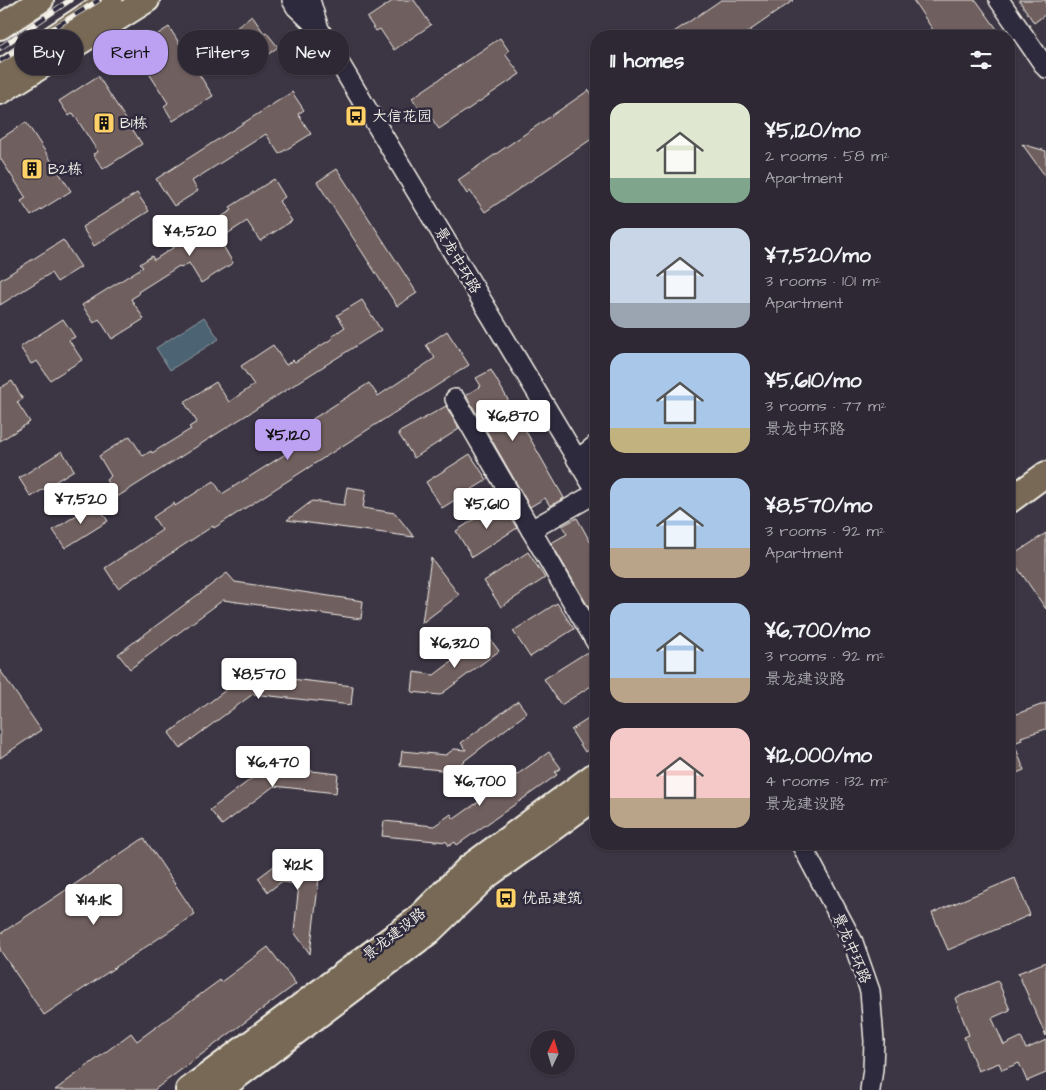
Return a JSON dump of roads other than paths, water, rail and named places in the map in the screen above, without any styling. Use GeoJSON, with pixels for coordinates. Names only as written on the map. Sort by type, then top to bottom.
{"type":"FeatureCollection","features":[{"type":"Feature","properties":{"kind":"main road"},"geometry":{"type":"LineString","coordinates":[[0,26],[41,0]]}},
{"type":"Feature","properties":{"kind":"main road"},"geometry":{"type":"LineString","coordinates":[[0,73],[110,0]]}},
{"type":"Feature","properties":{"kind":"main road"},"geometry":{"type":"LineString","coordinates":[[0,92],[147,0]]}},
{"type":"Feature","properties":{"kind":"main road"},"geometry":{"type":"LineString","coordinates":[[1015,479],[1046,456]]}},
{"type":"Feature","properties":{"kind":"main road"},"geometry":{"type":"LineString","coordinates":[[1015,497],[1046,474]]}},
{"type":"Feature","properties":{"kind":"main road","name":"景龙建设路"},"geometry":{"type":"LineString","coordinates":[[188,1090],[417,919],[469,867],[590,778]]}},
{"type":"Feature","properties":{"kind":"main road","name":"景龙建设路"},"geometry":{"type":"LineString","coordinates":[[219,1090],[429,932],[487,876],[590,801]]}},
{"type":"Feature","properties":{"kind":"street","name":"景龙中环路"},"geometry":{"type":"LineString","coordinates":[[292,0],[296,7],[319,29]]}},
{"type":"Feature","properties":{"kind":"street","name":"景龙中环路"},"geometry":{"type":"LineString","coordinates":[[310,0],[319,29],[590,482]]}},
{"type":"Feature","properties":{"kind":"street"},"geometry":{"type":"LineString","coordinates":[[999,0],[1046,68]]}},
{"type":"Feature","properties":{"kind":"street"},"geometry":{"type":"LineString","coordinates":[[455,398],[590,632]]}},
{"type":"Feature","properties":{"kind":"street"},"geometry":{"type":"LineString","coordinates":[[577,460],[590,450]]}},
{"type":"Feature","properties":{"kind":"street"},"geometry":{"type":"LineString","coordinates":[[531,530],[590,496]]}},
{"type":"Feature","properties":{"kind":"street","name":"景龙中环路"},"geometry":{"type":"LineString","coordinates":[[804,850],[852,942],[870,991],[874,1041],[870,1090]]}},
{"type":"Feature","properties":{"kind":"water"},"geometry":{"type":"Polygon","coordinates":[[[204,317],[219,339],[170,370],[156,348],[204,317]]]}},
{"type":"Feature","properties":{"kind":"railway"},"geometry":{"type":"LineString","coordinates":[[0,48],[70,0]]}},
{"type":"Feature","properties":{"kind":"railway"},"geometry":{"type":"LineString","coordinates":[[0,61],[99,0]]}},
{"type":"Feature","properties":{"kind":"place","name":"大信花园"},"geometry":{"type":"Point","coordinates":[356,116]}},
{"type":"Feature","properties":{"kind":"place","name":"B1栋"},"geometry":{"type":"Point","coordinates":[104,123]}},
{"type":"Feature","properties":{"kind":"place","name":"B2栋"},"geometry":{"type":"Point","coordinates":[32,169]}},
{"type":"Feature","properties":{"kind":"place","name":"优品建筑"},"geometry":{"type":"Point","coordinates":[506,898]}}]}
